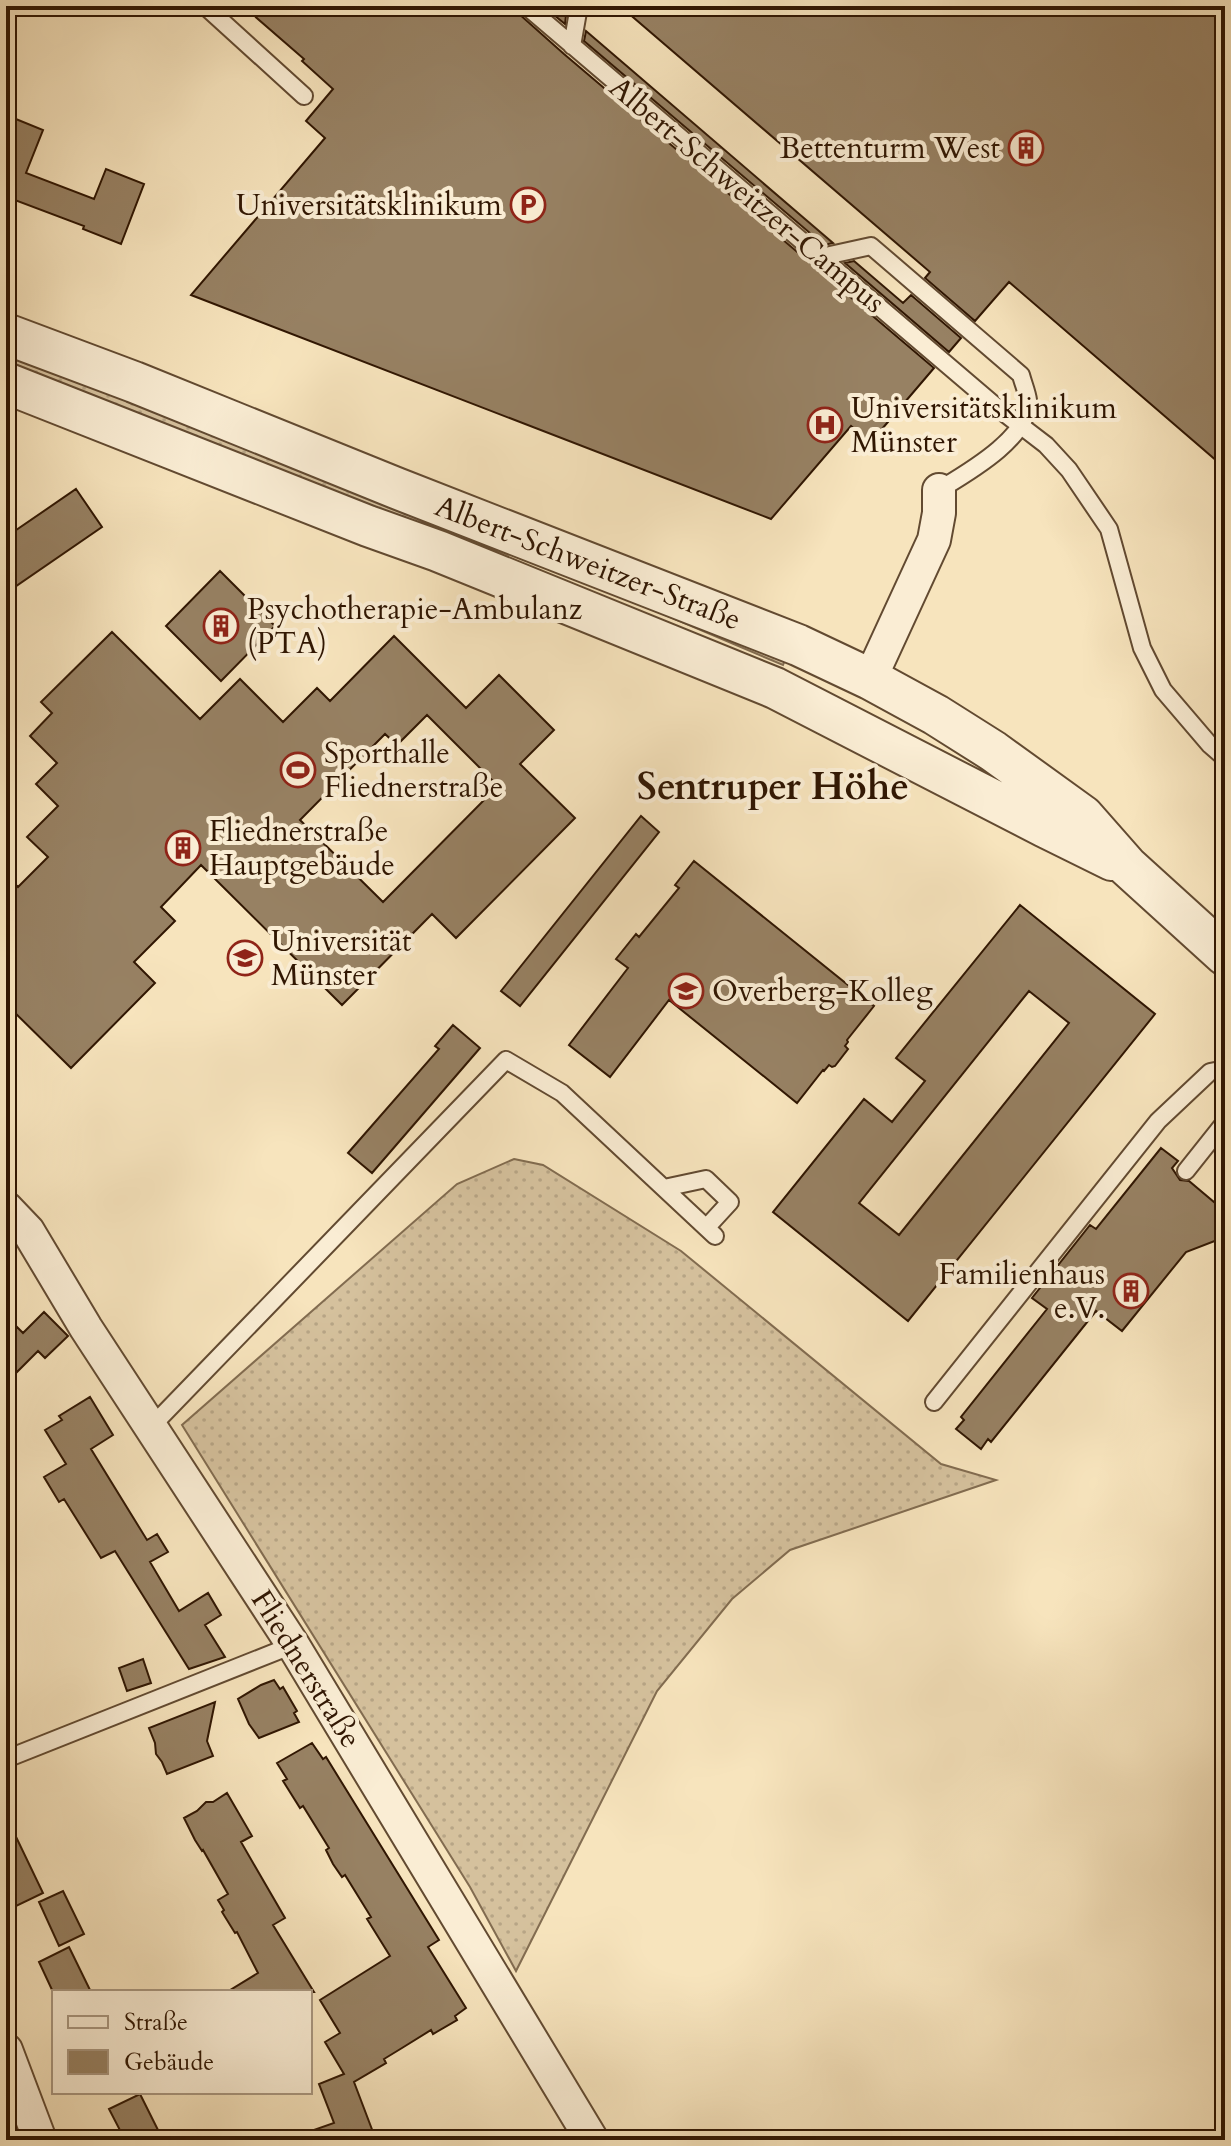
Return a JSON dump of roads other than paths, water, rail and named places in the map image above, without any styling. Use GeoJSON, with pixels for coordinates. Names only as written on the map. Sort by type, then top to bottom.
{"type":"FeatureCollection","features":[{"type":"Feature","properties":{"kind":"street","name":"Albert-Schweitzer-Straße"},"geometry":{"type":"LineString","coordinates":[[6,334],[798,645],[870,679],[936,715],[1030,776],[1083,816],[1127,866],[1225,955]]}},
{"type":"Feature","properties":{"kind":"street","name":"Albert-Schweitzer-Straße"},"geometry":{"type":"LineString","coordinates":[[6,383],[438,551],[775,688],[1127,866]]}},
{"type":"Feature","properties":{"kind":"street"},"geometry":{"type":"LineString","coordinates":[[848,724],[934,540],[939,490]]}},
{"type":"Feature","properties":{"kind":"street","name":"Fliednerstraße"},"geometry":{"type":"LineString","coordinates":[[6,1208],[28,1231],[86,1328],[293,1645],[592,2140]]}},
{"type":"Feature","properties":{"kind":"street"},"geometry":{"type":"LineString","coordinates":[[6,2050],[40,2140]]}},
{"type":"Feature","properties":{"kind":"lane"},"geometry":{"type":"LineString","coordinates":[[205,6],[304,96]]}},
{"type":"Feature","properties":{"kind":"lane","name":"Albert-Schweitzer-Campus"},"geometry":{"type":"LineString","coordinates":[[526,6],[968,383],[1046,445],[1069,470],[1109,529],[1142,648],[1163,690],[1225,758]]}},
{"type":"Feature","properties":{"kind":"lane"},"geometry":{"type":"LineString","coordinates":[[572,46],[579,6]]}},
{"type":"Feature","properties":{"kind":"lane"},"geometry":{"type":"LineString","coordinates":[[821,257],[871,246],[1021,375],[1028,401],[1021,426],[988,460],[939,490]]}},
{"type":"Feature","properties":{"kind":"lane"},"geometry":{"type":"LineString","coordinates":[[151,1427],[506,1060],[562,1093],[664,1188],[711,1231],[730,1202],[706,1179],[664,1188]]}},
{"type":"Feature","properties":{"kind":"lane"},"geometry":{"type":"LineString","coordinates":[[934,1402],[1158,1121],[1210,1072],[1225,1069]]}},
{"type":"Feature","properties":{"kind":"lane"},"geometry":{"type":"LineString","coordinates":[[1186,1171],[1225,1122]]}},
{"type":"Feature","properties":{"kind":"lane"},"geometry":{"type":"LineString","coordinates":[[6,1759],[293,1645]]}},
{"type":"Feature","properties":{"kind":"place","name":"Bettenturm West"},"geometry":{"type":"Point","coordinates":[1026,148]}},
{"type":"Feature","properties":{"kind":"place","name":"Universitätsklinikum"},"geometry":{"type":"Point","coordinates":[528,205]}},
{"type":"Feature","properties":{"kind":"place","name":"Universitätsklinikum Münster"},"geometry":{"type":"Point","coordinates":[825,425]}},
{"type":"Feature","properties":{"kind":"place","name":"Psychotherapie-Ambulanz (PTA)"},"geometry":{"type":"Point","coordinates":[221,626]}},
{"type":"Feature","properties":{"kind":"place","name":"Sporthalle Fliednerstraße"},"geometry":{"type":"Point","coordinates":[298,770]}},
{"type":"Feature","properties":{"kind":"place","name":"Fliednerstraße Hauptgebäude"},"geometry":{"type":"Point","coordinates":[183,848]}},
{"type":"Feature","properties":{"kind":"place","name":"Universität Münster"},"geometry":{"type":"Point","coordinates":[245,958]}},
{"type":"Feature","properties":{"kind":"place","name":"Overberg-Kolleg"},"geometry":{"type":"Point","coordinates":[686,991]}},
{"type":"Feature","properties":{"kind":"place","name":"Familienhaus e.V."},"geometry":{"type":"Point","coordinates":[1131,1291]}},
{"type":"Feature","properties":{"kind":"district","name":"Sentruper Höhe"},"geometry":{"type":"Point","coordinates":[773,787]}}]}
